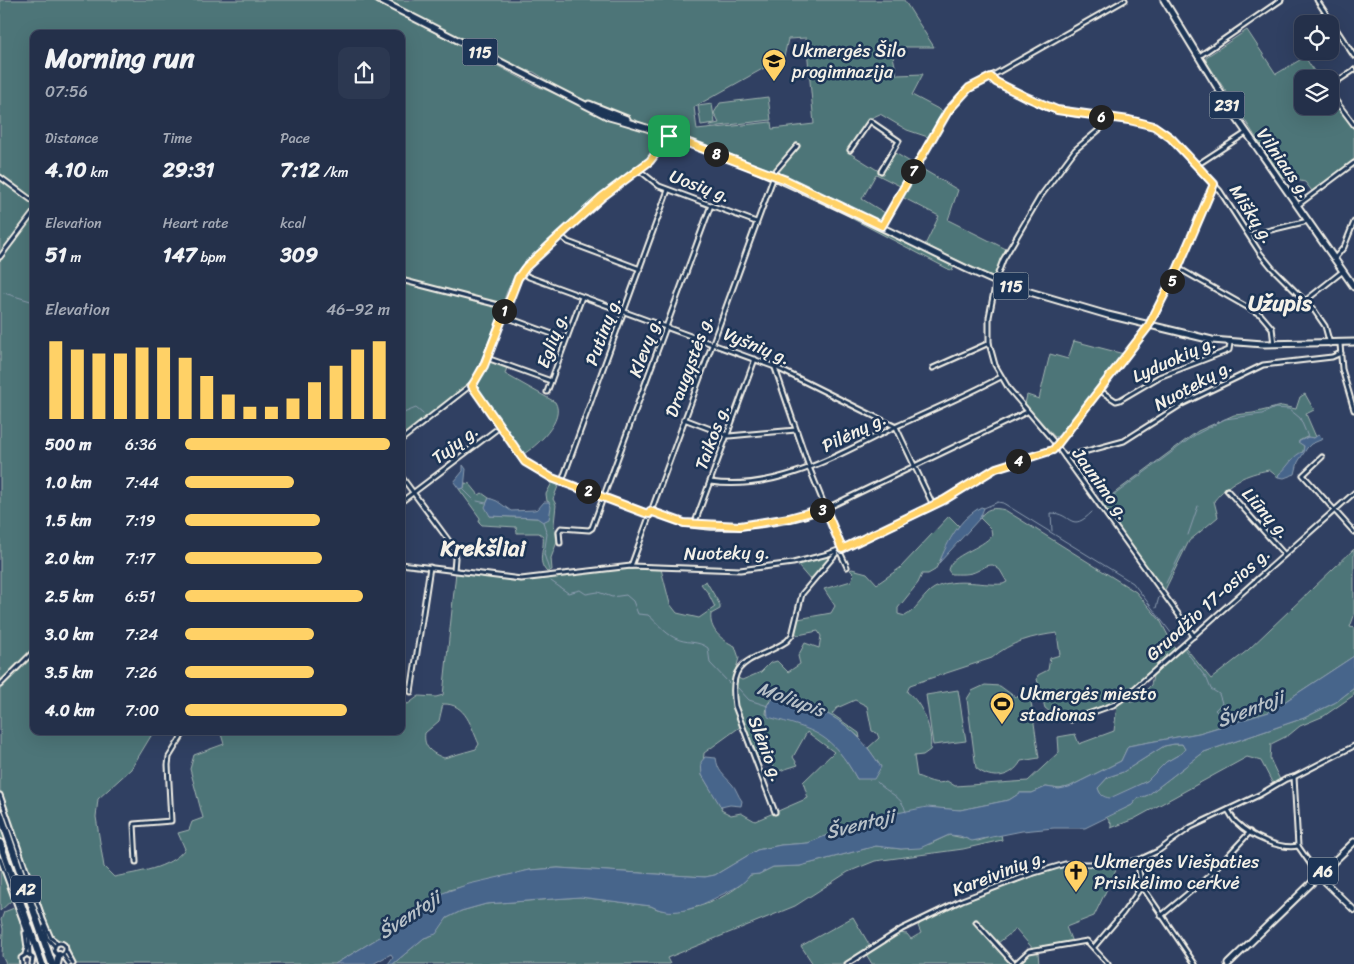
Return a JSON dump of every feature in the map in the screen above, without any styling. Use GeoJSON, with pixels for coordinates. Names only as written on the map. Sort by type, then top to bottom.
{"type":"FeatureCollection","features":[{"type":"Feature","properties":{"kind":"highway","name":"A2"},"geometry":{"type":"LineString","coordinates":[[0,813],[52,964]]}},
{"type":"Feature","properties":{"kind":"highway","name":"A2"},"geometry":{"type":"LineString","coordinates":[[0,843],[42,964]]}},
{"type":"Feature","properties":{"kind":"highway"},"geometry":{"type":"LineString","coordinates":[[57,964],[61,955]]}},
{"type":"Feature","properties":{"kind":"main road","name":"115"},"geometry":{"type":"LineString","coordinates":[[379,0],[609,117],[636,124],[773,175],[996,282],[1108,315],[1230,343],[1340,344],[1354,342]]}},
{"type":"Feature","properties":{"kind":"main road","name":"Vilniaus g."},"geometry":{"type":"LineString","coordinates":[[1164,0],[1246,133],[1354,288]]}},
{"type":"Feature","properties":{"kind":"main road","name":"A6"},"geometry":{"type":"LineString","coordinates":[[1228,964],[1354,842]]}},
{"type":"Feature","properties":{"kind":"street"},"geometry":{"type":"LineString","coordinates":[[882,226],[948,111],[969,88],[1125,0]]}},
{"type":"Feature","properties":{"kind":"street"},"geometry":{"type":"LineString","coordinates":[[1198,57],[1281,0]]}},
{"type":"Feature","properties":{"kind":"street"},"geometry":{"type":"LineString","coordinates":[[1317,0],[1354,56]]}},
{"type":"Feature","properties":{"kind":"street"},"geometry":{"type":"LineString","coordinates":[[1339,80],[1354,70]]}},
{"type":"Feature","properties":{"kind":"street","name":"Miškų g."},"geometry":{"type":"LineString","coordinates":[[991,77],[996,82],[1048,108],[1067,113],[1147,123],[1161,130],[1214,184],[1273,269],[1305,300],[1324,326],[1330,344]]}},
{"type":"Feature","properties":{"kind":"street"},"geometry":{"type":"LineString","coordinates":[[1339,104],[1354,125]]}},
{"type":"Feature","properties":{"kind":"street","name":"Jaunimo g."},"geometry":{"type":"LineString","coordinates":[[1113,118],[1108,124],[1081,143],[1040,197],[1003,260],[996,282],[989,317],[989,343],[1001,377],[1056,446],[1194,636]]}},
{"type":"Feature","properties":{"kind":"street"},"geometry":{"type":"LineString","coordinates":[[850,150],[870,122],[878,126],[899,141],[881,170]]}},
{"type":"Feature","properties":{"kind":"street"},"geometry":{"type":"LineString","coordinates":[[1197,165],[1246,133]]}},
{"type":"Feature","properties":{"kind":"street"},"geometry":{"type":"LineString","coordinates":[[405,437],[472,386],[479,377],[521,272],[602,197],[654,157],[669,136]]}},
{"type":"Feature","properties":{"kind":"street","name":"Draugystės g."},"geometry":{"type":"LineString","coordinates":[[631,566],[773,175],[797,146]]}},
{"type":"Feature","properties":{"kind":"street"},"geometry":{"type":"LineString","coordinates":[[1297,206],[1354,162]]}},
{"type":"Feature","properties":{"kind":"street","name":"Uosių g."},"geometry":{"type":"LineString","coordinates":[[639,170],[654,183],[668,190],[756,222]]}},
{"type":"Feature","properties":{"kind":"street"},"geometry":{"type":"LineString","coordinates":[[0,177],[30,199]]}},
{"type":"Feature","properties":{"kind":"street"},"geometry":{"type":"LineString","coordinates":[[1056,446],[1149,324],[1178,268],[1214,184]]}},
{"type":"Feature","properties":{"kind":"street","name":"Putinų g."},"geometry":{"type":"LineString","coordinates":[[562,482],[668,190]]}},
{"type":"Feature","properties":{"kind":"street","name":"Klevų g."},"geometry":{"type":"LineString","coordinates":[[560,543],[559,531],[561,528],[589,530],[592,528],[711,205]]}},
{"type":"Feature","properties":{"kind":"street"},"geometry":{"type":"LineString","coordinates":[[0,257],[30,217]]}},
{"type":"Feature","properties":{"kind":"street"},"geometry":{"type":"LineString","coordinates":[[1250,235],[1308,221]]}},
{"type":"Feature","properties":{"kind":"street"},"geometry":{"type":"LineString","coordinates":[[1334,258],[1344,247],[1354,222]]}},
{"type":"Feature","properties":{"kind":"street"},"geometry":{"type":"LineString","coordinates":[[561,236],[568,242],[640,269]]}},
{"type":"Feature","properties":{"kind":"street"},"geometry":{"type":"LineString","coordinates":[[1178,268],[1261,315],[1272,328],[1274,344]]}},
{"type":"Feature","properties":{"kind":"street","name":"Vyšnių g."},"geometry":{"type":"LineString","coordinates":[[521,272],[529,277],[582,297],[775,367],[896,426]]}},
{"type":"Feature","properties":{"kind":"street"},"geometry":{"type":"LineString","coordinates":[[1305,300],[1343,272]]}},
{"type":"Feature","properties":{"kind":"street"},"geometry":{"type":"LineString","coordinates":[[405,281],[506,307]]}},
{"type":"Feature","properties":{"kind":"street","name":"Eglių g."},"geometry":{"type":"LineString","coordinates":[[547,392],[582,297]]}},
{"type":"Feature","properties":{"kind":"street"},"geometry":{"type":"LineString","coordinates":[[503,316],[566,339]]}},
{"type":"Feature","properties":{"kind":"street"},"geometry":{"type":"LineString","coordinates":[[933,368],[989,343]]}},
{"type":"Feature","properties":{"kind":"street","name":"Lyduokių g."},"geometry":{"type":"LineString","coordinates":[[1099,390],[1116,401],[1120,400],[1158,377],[1229,350],[1230,343]]}},
{"type":"Feature","properties":{"kind":"street"},"geometry":{"type":"LineString","coordinates":[[1340,344],[1342,369],[1354,410]]}},
{"type":"Feature","properties":{"kind":"street","name":"Nuotekų g."},"geometry":{"type":"LineString","coordinates":[[1064,457],[1124,441],[1182,404],[1263,365],[1332,356],[1341,353]]}},
{"type":"Feature","properties":{"kind":"street"},"geometry":{"type":"LineString","coordinates":[[487,358],[551,381]]}},
{"type":"Feature","properties":{"kind":"street","name":"Taikos g."},"geometry":{"type":"LineString","coordinates":[[694,524],[755,359]]}},
{"type":"Feature","properties":{"kind":"street"},"geometry":{"type":"LineString","coordinates":[[775,367],[809,467],[847,567]]}},
{"type":"Feature","properties":{"kind":"street","name":"Pilėnų g."},"geometry":{"type":"LineString","coordinates":[[710,482],[750,482],[778,477],[809,467],[1001,377]]}},
{"type":"Feature","properties":{"kind":"street"},"geometry":{"type":"LineString","coordinates":[[472,386],[525,462],[539,472],[604,498],[650,513],[694,524],[755,525],[825,508],[1027,412]]}},
{"type":"Feature","properties":{"kind":"street"},"geometry":{"type":"LineString","coordinates":[[684,420],[727,436],[796,430]]}},
{"type":"Feature","properties":{"kind":"street","name":"Tujų g."},"geometry":{"type":"LineString","coordinates":[[405,499],[501,426]]}},
{"type":"Feature","properties":{"kind":"street"},"geometry":{"type":"LineString","coordinates":[[896,426],[933,505]]}},
{"type":"Feature","properties":{"kind":"street","name":"Nuotekų g."},"geometry":{"type":"LineString","coordinates":[[405,564],[533,578],[631,566],[740,570],[770,568],[841,550],[933,505],[996,468],[1048,453],[1056,446]]}},
{"type":"Feature","properties":{"kind":"street"},"geometry":{"type":"LineString","coordinates":[[1322,457],[1304,475],[1354,532]]}},
{"type":"Feature","properties":{"kind":"street"},"geometry":{"type":"LineString","coordinates":[[405,482],[451,543],[455,554],[454,570]]}},
{"type":"Feature","properties":{"kind":"street","name":"Liūnų g."},"geometry":{"type":"LineString","coordinates":[[1227,490],[1284,554]]}},
{"type":"Feature","properties":{"kind":"street","name":"Gruodžio 17-osios g."},"geometry":{"type":"LineString","coordinates":[[1071,720],[1118,702],[1354,492]]}},
{"type":"Feature","properties":{"kind":"street","name":"Slėnio g."},"geometry":{"type":"LineString","coordinates":[[775,812],[735,706],[733,695],[739,666],[787,641],[792,635],[802,594],[841,550]]}},
{"type":"Feature","properties":{"kind":"street"},"geometry":{"type":"LineString","coordinates":[[411,692],[430,567]]}},
{"type":"Feature","properties":{"kind":"street"},"geometry":{"type":"LineString","coordinates":[[0,685],[30,655]]}},
{"type":"Feature","properties":{"kind":"street"},"geometry":{"type":"LineString","coordinates":[[136,862],[134,824],[171,821],[169,757],[183,735]]}},
{"type":"Feature","properties":{"kind":"street","name":"Kareivinių g."},"geometry":{"type":"LineString","coordinates":[[847,964],[902,929],[962,900],[1031,874],[1065,864],[1121,864],[1141,859],[1158,851],[1191,827],[1354,746]]}},
{"type":"Feature","properties":{"kind":"street"},"geometry":{"type":"LineString","coordinates":[[1294,777],[1298,846],[1318,875],[1354,910]]}},
{"type":"Feature","properties":{"kind":"street"},"geometry":{"type":"LineString","coordinates":[[0,796],[51,938],[58,943],[66,945],[66,951],[71,964]]}},
{"type":"Feature","properties":{"kind":"street"},"geometry":{"type":"LineString","coordinates":[[1228,810],[1236,823],[1250,832],[1279,846],[1298,846]]}},
{"type":"Feature","properties":{"kind":"street"},"geometry":{"type":"LineString","coordinates":[[1160,916],[1209,876],[1250,832]]}},
{"type":"Feature","properties":{"kind":"street"},"geometry":{"type":"LineString","coordinates":[[0,859],[29,938],[32,964]]}},
{"type":"Feature","properties":{"kind":"street"},"geometry":{"type":"LineString","coordinates":[[1141,859],[1139,871],[1142,886],[1160,916],[1195,964]]}},
{"type":"Feature","properties":{"kind":"street"},"geometry":{"type":"LineString","coordinates":[[1094,947],[1123,913],[1142,886]]}},
{"type":"Feature","properties":{"kind":"street"},"geometry":{"type":"LineString","coordinates":[[43,919],[47,938],[55,947],[55,952],[71,964]]}},
{"type":"Feature","properties":{"kind":"street"},"geometry":{"type":"LineString","coordinates":[[976,922],[1014,964],[1029,951],[1100,940]]}},
{"type":"Feature","properties":{"kind":"street"},"geometry":{"type":"LineString","coordinates":[[22,964],[21,958],[25,954],[27,940],[24,925]]}},
{"type":"Feature","properties":{"kind":"street"},"geometry":{"type":"LineString","coordinates":[[1087,941],[1108,964]]}},
{"type":"Feature","properties":{"kind":"street"},"geometry":{"type":"LineString","coordinates":[[55,947],[58,943]]}},
{"type":"Feature","properties":{"kind":"street"},"geometry":{"type":"LineString","coordinates":[[61,955],[66,951]]}},
{"type":"Feature","properties":{"kind":"street"},"geometry":{"type":"LineString","coordinates":[[25,954],[30,955]]}},
{"type":"Feature","properties":{"kind":"green space"},"geometry":{"type":"Polygon","coordinates":[[[0,0],[373,0],[532,84],[663,139],[647,161],[599,197],[520,269],[507,291],[484,358],[507,367],[505,374],[555,402],[557,409],[553,425],[548,432],[535,446],[522,455],[476,388],[470,383],[462,392],[405,434],[405,30],[30,30],[30,735],[152,735],[131,769],[98,799],[96,817],[104,867],[114,877],[152,869],[171,861],[185,849],[178,833],[189,830],[192,822],[203,818],[190,769],[194,755],[224,744],[221,735],[405,735],[405,703],[408,704],[419,696],[436,697],[443,695],[456,572],[528,580],[620,569],[661,569],[670,604],[677,613],[699,618],[715,607],[701,584],[706,581],[720,605],[720,609],[711,614],[712,624],[725,641],[735,646],[739,658],[734,676],[742,680],[761,672],[770,663],[777,661],[788,672],[800,664],[798,656],[805,643],[819,648],[821,636],[818,631],[798,635],[794,632],[798,619],[831,613],[835,606],[824,589],[851,581],[854,574],[850,570],[852,569],[867,573],[877,584],[900,568],[949,516],[959,526],[935,570],[928,574],[922,574],[918,583],[898,608],[898,614],[905,616],[930,591],[947,583],[1003,584],[1007,582],[1000,570],[993,565],[968,574],[951,574],[948,570],[950,564],[955,560],[992,535],[991,529],[980,518],[982,515],[990,509],[1005,510],[1136,592],[1160,620],[1175,649],[1115,702],[1061,721],[1045,708],[1037,679],[1038,675],[1048,670],[1050,658],[1060,655],[1057,633],[1022,641],[1006,648],[992,658],[910,685],[907,692],[917,703],[926,718],[931,743],[930,750],[923,755],[914,756],[917,776],[939,783],[947,781],[955,786],[1028,781],[1059,752],[1058,737],[1075,734],[1079,744],[1114,731],[1117,706],[1128,698],[1131,702],[1135,701],[1151,685],[1153,676],[1185,647],[1211,679],[1248,650],[1354,549],[1354,616],[1350,627],[1354,628],[1354,656],[1269,712],[1199,733],[1128,746],[1121,761],[1069,787],[1059,789],[1046,787],[1032,793],[1020,793],[1009,800],[960,810],[935,808],[892,814],[868,823],[855,824],[808,843],[781,845],[757,850],[715,875],[705,877],[558,868],[530,870],[449,890],[380,937],[335,964],[75,964],[67,944],[57,941],[52,936],[0,790],[0,0]],[[772,698],[767,705],[766,714],[809,729],[830,742],[848,764],[857,779],[881,767],[868,748],[879,738],[877,733],[872,731],[867,706],[855,700],[837,708],[832,714],[859,733],[860,738],[842,723],[819,709],[795,700],[772,698]],[[443,704],[439,721],[425,733],[425,742],[429,749],[444,758],[476,749],[479,744],[467,717],[457,707],[443,704]],[[744,724],[704,753],[702,775],[722,808],[721,810],[731,815],[741,813],[755,821],[808,798],[803,782],[834,752],[807,732],[793,757],[798,765],[776,772],[769,755],[757,758],[744,724]]]}},
{"type":"Feature","properties":{"kind":"green space"},"geometry":{"type":"Polygon","coordinates":[[[385,0],[904,0],[934,47],[891,47],[897,75],[923,74],[912,95],[944,112],[928,137],[907,130],[880,114],[869,119],[848,152],[882,173],[895,153],[958,190],[948,220],[1006,249],[995,274],[992,276],[925,245],[939,216],[902,197],[906,189],[876,174],[862,199],[885,213],[880,221],[780,174],[595,105],[559,88],[534,72],[516,68],[385,0]],[[806,38],[788,39],[784,57],[694,107],[697,130],[771,122],[772,129],[814,124],[806,38]]]}},
{"type":"Feature","properties":{"kind":"green space"},"geometry":{"type":"Polygon","coordinates":[[[1247,30],[1276,74],[1300,60],[1307,60],[1313,70],[1294,70],[1294,115],[1339,115],[1339,106],[1354,127],[1354,160],[1312,191],[1305,182],[1282,177],[1206,61],[1206,57],[1247,30]]]}},
{"type":"Feature","properties":{"kind":"green space"},"geometry":{"type":"Polygon","coordinates":[[[768,97],[771,120],[711,127],[710,125],[719,123],[714,113],[720,103],[768,97]]]}},
{"type":"Feature","properties":{"kind":"green space"},"geometry":{"type":"Polygon","coordinates":[[[712,104],[715,123],[701,125],[698,106],[712,104]]]}},
{"type":"Feature","properties":{"kind":"green space"},"geometry":{"type":"Polygon","coordinates":[[[853,215],[954,266],[952,271],[851,218],[853,215]]]}},
{"type":"Feature","properties":{"kind":"green space"},"geometry":{"type":"Polygon","coordinates":[[[1074,341],[1124,354],[1061,436],[1055,437],[1025,404],[1027,395],[1039,399],[1050,354],[1068,359],[1074,341]]]}},
{"type":"Feature","properties":{"kind":"green space"},"geometry":{"type":"Polygon","coordinates":[[[1305,394],[1314,410],[1306,414],[1316,437],[1311,439],[1307,437],[1299,441],[1304,446],[1303,452],[1296,456],[1278,477],[1269,470],[1253,474],[1238,480],[1220,494],[1214,501],[1218,517],[1189,541],[1164,592],[1101,503],[1198,431],[1234,415],[1253,413],[1282,406],[1296,409],[1300,397],[1305,394]]]}},
{"type":"Feature","properties":{"kind":"green space"},"geometry":{"type":"Polygon","coordinates":[[[553,481],[559,484],[553,499],[556,505],[554,524],[557,542],[551,558],[552,570],[547,572],[541,559],[543,536],[539,533],[517,533],[516,527],[482,525],[479,522],[480,518],[459,489],[464,488],[465,483],[470,484],[479,495],[482,493],[489,498],[487,502],[490,516],[537,518],[549,502],[547,501],[546,494],[553,481]]]}},
{"type":"Feature","properties":{"kind":"green space"},"geometry":{"type":"Polygon","coordinates":[[[831,556],[811,581],[798,566],[800,563],[831,556]]]}},
{"type":"Feature","properties":{"kind":"green space","name":"Ukmergės miesto stadionas"},"geometry":{"type":"Polygon","coordinates":[[[985,685],[1000,686],[1015,697],[1030,695],[1039,758],[1021,761],[1012,771],[1001,776],[988,775],[976,768],[967,699],[972,691],[985,685]]]}},
{"type":"Feature","properties":{"kind":"green space"},"geometry":{"type":"Polygon","coordinates":[[[1354,688],[1354,695],[1324,716],[1300,726],[1289,735],[1271,744],[1270,759],[1280,780],[1273,784],[1261,761],[1247,757],[1134,819],[1111,828],[1111,823],[1106,817],[1132,805],[1137,799],[1148,795],[1204,752],[1304,718],[1336,702],[1354,688]]]}},
{"type":"Feature","properties":{"kind":"green space"},"geometry":{"type":"Polygon","coordinates":[[[958,690],[966,741],[933,745],[926,695],[958,690]]]}},
{"type":"Feature","properties":{"kind":"green space"},"geometry":{"type":"Polygon","coordinates":[[[1182,744],[1185,749],[1182,753],[1166,762],[1147,781],[1110,799],[1100,792],[1098,788],[1108,777],[1123,772],[1164,746],[1182,744]]]}},
{"type":"Feature","properties":{"kind":"green space"},"geometry":{"type":"Polygon","coordinates":[[[0,820],[50,964],[45,964],[0,835],[0,820]]]}},
{"type":"Feature","properties":{"kind":"green space"},"geometry":{"type":"Polygon","coordinates":[[[1001,834],[1002,840],[963,849],[875,861],[848,872],[795,906],[667,958],[670,964],[393,964],[424,938],[433,935],[447,918],[461,911],[486,904],[580,897],[675,911],[704,905],[718,899],[742,883],[750,875],[759,874],[773,867],[800,866],[876,846],[901,849],[930,844],[949,835],[978,841],[1001,834]]]}},
{"type":"Feature","properties":{"kind":"green space"},"geometry":{"type":"Polygon","coordinates":[[[1066,865],[1118,866],[1094,916],[1066,927],[1072,942],[1034,950],[1016,929],[998,943],[1018,964],[872,964],[866,954],[898,933],[907,934],[911,939],[921,933],[918,926],[924,920],[972,898],[1066,865]]]}},
{"type":"Feature","properties":{"kind":"green space"},"geometry":{"type":"Polygon","coordinates":[[[0,868],[13,899],[0,911],[0,868]]]}},
{"type":"Feature","properties":{"kind":"green space"},"geometry":{"type":"Polygon","coordinates":[[[14,908],[19,917],[25,951],[20,958],[20,964],[6,964],[2,956],[3,929],[1,920],[4,912],[14,908]]]}},
{"type":"Feature","properties":{"kind":"green space"},"geometry":{"type":"Polygon","coordinates":[[[853,917],[870,946],[847,964],[813,964],[801,946],[853,917]]]}},
{"type":"Feature","properties":{"kind":"green space"},"geometry":{"type":"Polygon","coordinates":[[[1038,952],[1039,964],[1018,964],[1031,953],[1038,952]]]}},
{"type":"Feature","properties":{"kind":"water"},"geometry":{"type":"Polygon","coordinates":[[[1318,435],[1323,439],[1311,444],[1307,448],[1298,462],[1295,474],[1284,478],[1278,477],[1293,458],[1303,452],[1304,446],[1298,442],[1308,437],[1314,438],[1318,435]]]}},
{"type":"Feature","properties":{"kind":"water"},"geometry":{"type":"Polygon","coordinates":[[[463,465],[466,469],[464,488],[459,489],[454,482],[463,471],[463,465]]]}},
{"type":"Feature","properties":{"kind":"water"},"geometry":{"type":"Polygon","coordinates":[[[489,498],[511,511],[534,510],[538,509],[544,502],[549,502],[551,507],[549,519],[543,522],[537,518],[490,516],[485,507],[489,498]]]}},
{"type":"Feature","properties":{"kind":"water"},"geometry":{"type":"Polygon","coordinates":[[[981,507],[984,508],[980,518],[939,563],[950,539],[960,524],[981,507]]]}},
{"type":"Feature","properties":{"kind":"water","name":"Šventoji"},"geometry":{"type":"Polygon","coordinates":[[[1354,656],[1354,688],[1336,702],[1304,718],[1204,752],[1148,795],[1137,799],[1132,805],[1085,828],[1022,831],[972,841],[960,836],[949,835],[920,848],[901,849],[876,846],[800,866],[773,867],[759,874],[750,875],[737,887],[687,910],[660,910],[651,906],[580,897],[486,904],[461,911],[447,918],[436,934],[424,938],[393,964],[388,964],[393,957],[391,954],[373,964],[335,964],[380,937],[437,895],[469,884],[530,870],[558,868],[705,877],[715,875],[757,850],[781,845],[808,843],[855,824],[868,823],[892,814],[927,807],[960,810],[1009,800],[1020,793],[1032,793],[1046,787],[1059,789],[1069,787],[1121,761],[1128,746],[1199,733],[1269,712],[1354,656]],[[1182,744],[1164,746],[1123,772],[1108,777],[1098,788],[1100,792],[1110,798],[1147,781],[1166,762],[1182,753],[1185,749],[1182,744]]]}},
{"type":"Feature","properties":{"kind":"water"},"geometry":{"type":"Polygon","coordinates":[[[774,698],[823,712],[848,728],[870,751],[881,767],[874,779],[857,779],[831,743],[811,730],[768,717],[767,705],[774,698]]]}},
{"type":"Feature","properties":{"kind":"water"},"geometry":{"type":"Polygon","coordinates":[[[705,757],[716,758],[720,770],[742,801],[741,806],[730,805],[721,807],[702,775],[701,762],[705,757]]]}},
{"type":"Feature","properties":{"kind":"waterway","name":"Moliupis"},"geometry":{"type":"LineString","coordinates":[[4,293],[30,301]]}},
{"type":"Feature","properties":{"kind":"waterway","name":"Moliupis"},"geometry":{"type":"LineString","coordinates":[[405,412],[416,408],[423,414]]}},
{"type":"Feature","properties":{"kind":"waterway"},"geometry":{"type":"LineString","coordinates":[[1106,501],[1195,435],[1225,419],[1262,414],[1275,408],[1289,409],[1300,418],[1308,437]]}},
{"type":"Feature","properties":{"kind":"waterway","name":"Moliupis"},"geometry":{"type":"LineString","coordinates":[[463,489],[473,499]]}},
{"type":"Feature","properties":{"kind":"waterway","name":"Moliupis"},"geometry":{"type":"LineString","coordinates":[[477,501],[486,503]]}},
{"type":"Feature","properties":{"kind":"waterway"},"geometry":{"type":"LineString","coordinates":[[984,508],[998,502],[1003,503],[1133,583],[1178,642]]}},
{"type":"Feature","properties":{"kind":"waterway"},"geometry":{"type":"LineString","coordinates":[[1188,535],[1198,506]]}},
{"type":"Feature","properties":{"kind":"waterway"},"geometry":{"type":"LineString","coordinates":[[1052,531],[1051,513],[1058,514],[1075,522],[1085,518],[1092,512]]}},
{"type":"Feature","properties":{"kind":"waterway","name":"Moliupis"},"geometry":{"type":"LineString","coordinates":[[543,522],[547,534],[544,554],[549,570]]}},
{"type":"Feature","properties":{"kind":"waterway"},"geometry":{"type":"LineString","coordinates":[[1166,583],[1184,547]]}},
{"type":"Feature","properties":{"kind":"waterway","name":"Moliupis"},"geometry":{"type":"LineString","coordinates":[[551,581],[568,593],[580,590],[586,594],[598,592],[612,597],[626,595],[633,601],[638,614],[648,615],[671,636],[708,648],[710,663],[729,683]]}},
{"type":"Feature","properties":{"kind":"waterway"},"geometry":{"type":"LineString","coordinates":[[1156,608],[1159,597]]}},
{"type":"Feature","properties":{"kind":"waterway","name":"Šventoji"},"geometry":{"type":"LineString","coordinates":[[1185,650],[1207,679],[1211,689],[1219,694],[1222,703],[1215,710],[1224,718],[1225,725]]}},
{"type":"Feature","properties":{"kind":"waterway","name":"Moliupis"},"geometry":{"type":"LineString","coordinates":[[738,688],[749,700],[768,706]]}},
{"type":"Feature","properties":{"kind":"waterway","name":"Moliupis"},"geometry":{"type":"LineString","coordinates":[[877,782],[898,798],[906,812]]}},
{"type":"Feature","properties":{"kind":"place","name":"Ukmergės Šilo progimnazija"},"geometry":{"type":"Point","coordinates":[774,82]}},
{"type":"Feature","properties":{"kind":"place","name":"Ukmergės miesto stadionas"},"geometry":{"type":"Point","coordinates":[1002,725]}},
{"type":"Feature","properties":{"kind":"place","name":"Ukmergės Viešpaties Prisikėlimo cerkvė"},"geometry":{"type":"Point","coordinates":[1076,893]}},
{"type":"Feature","properties":{"kind":"district","name":"Užupis"},"geometry":{"type":"Point","coordinates":[1280,303]}},
{"type":"Feature","properties":{"kind":"district","name":"Krekšliai"},"geometry":{"type":"Point","coordinates":[483,548]}},
{"type":"Feature","properties":{"kind":"route"},"geometry":{"type":"LineString","coordinates":[[991,77],[996,82],[1040,105],[1067,113],[1129,120],[1154,126],[1166,133],[1214,184],[1178,268],[1148,327],[1143,331],[1053,450],[1027,459],[1009,462],[996,468],[944,500],[842,549],[825,508],[807,514],[755,525],[684,523],[650,511],[649,514],[645,513],[552,478],[525,462],[472,386],[484,366],[521,272],[602,197],[650,161],[669,136],[786,180],[882,226],[948,111],[969,88],[991,77]]}}]}
